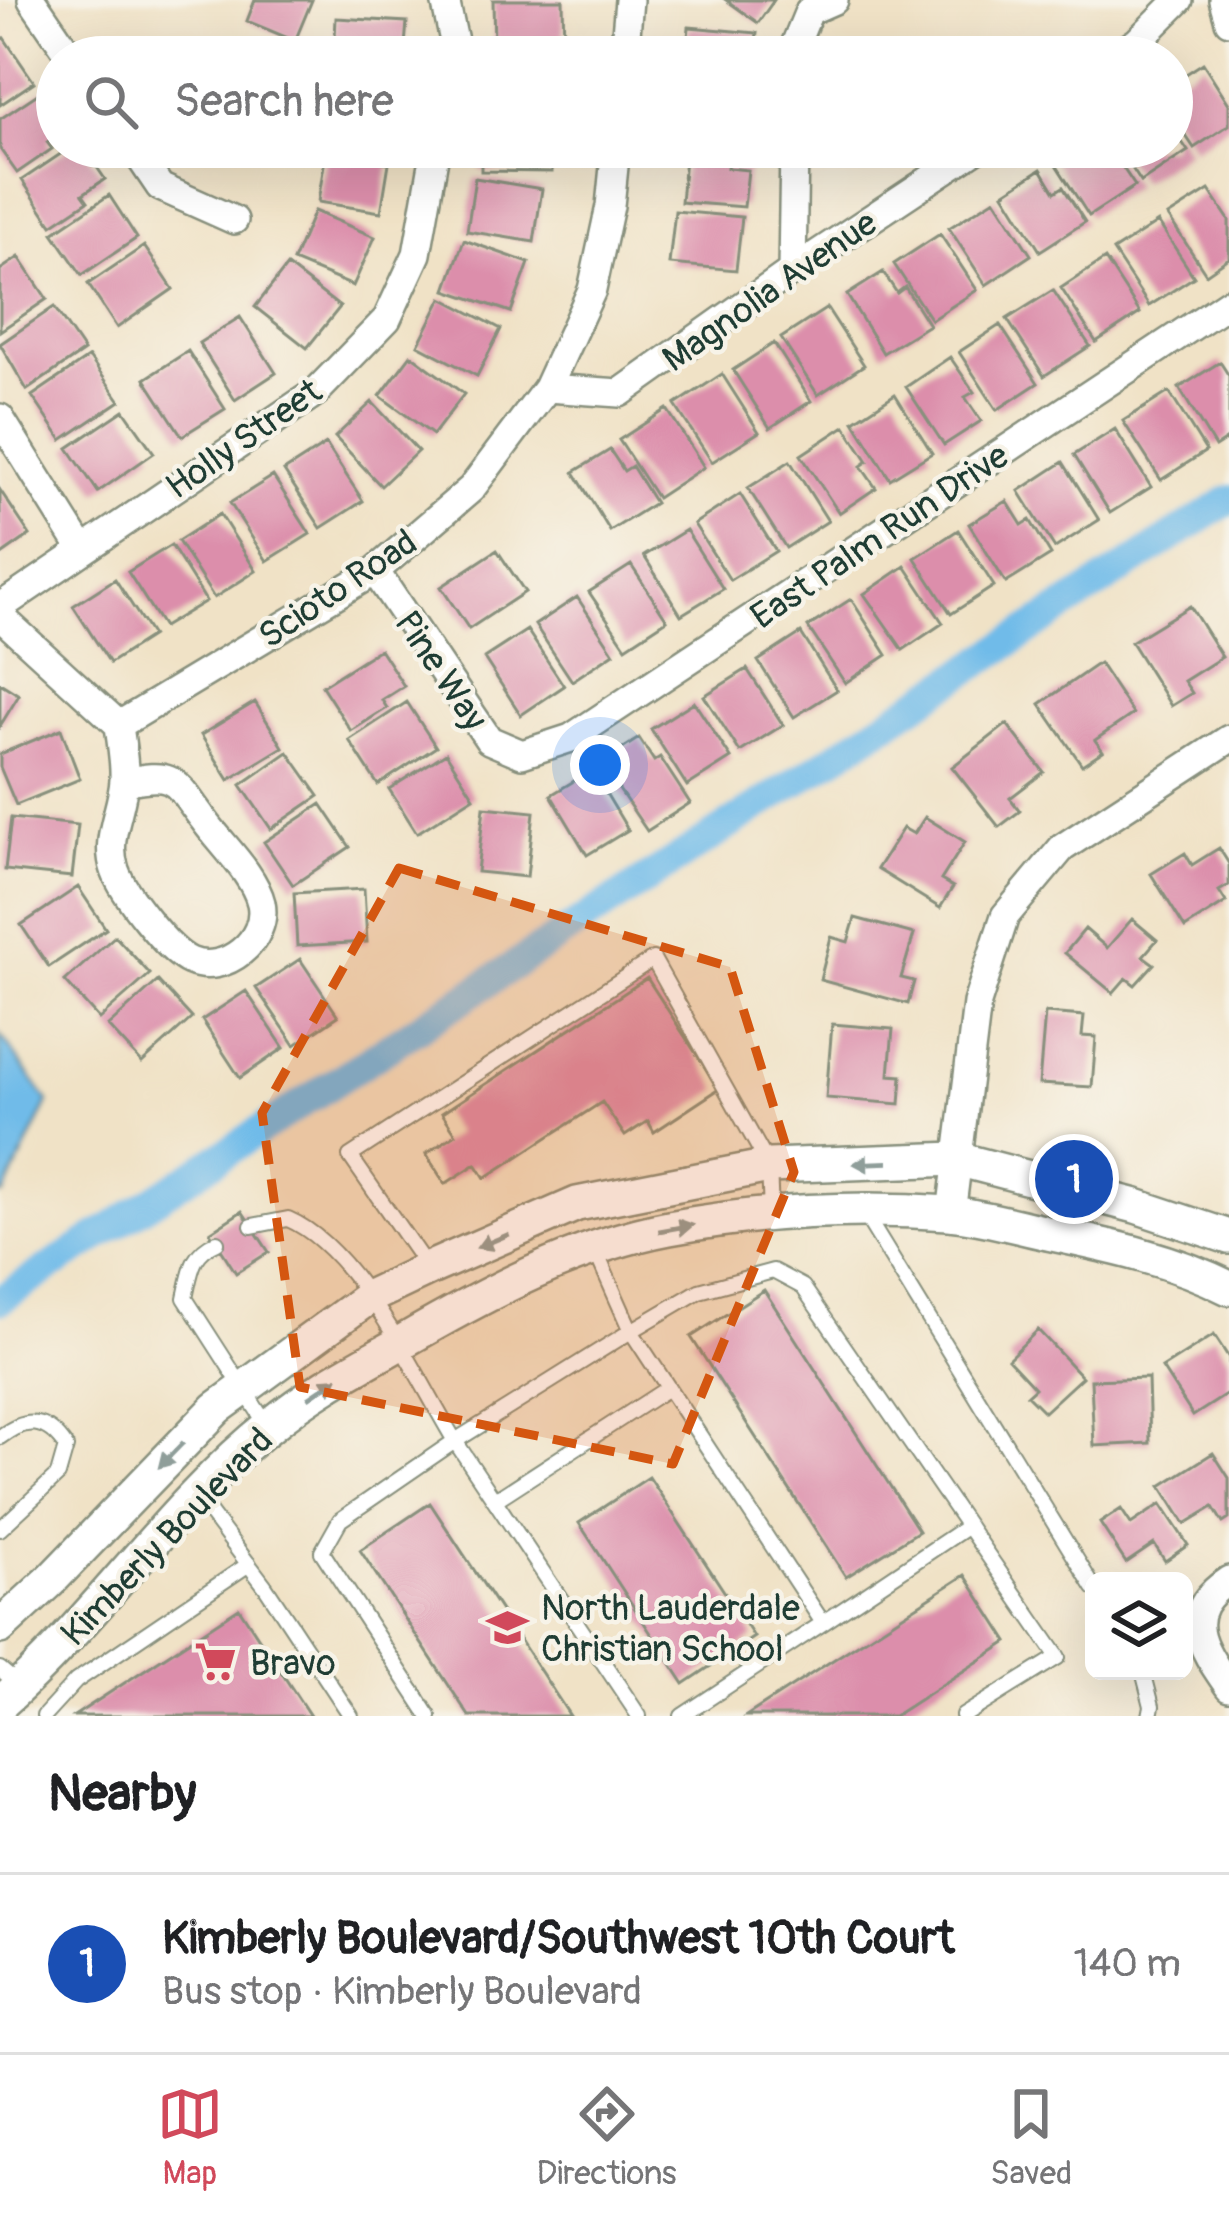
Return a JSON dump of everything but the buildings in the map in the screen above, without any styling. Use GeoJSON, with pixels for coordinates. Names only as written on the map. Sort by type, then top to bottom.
{"type":"FeatureCollection","features":[{"type":"Feature","properties":{"kind":"street"},"geometry":{"type":"LineString","coordinates":[[32,0],[57,36]]}},
{"type":"Feature","properties":{"kind":"street"},"geometry":{"type":"LineString","coordinates":[[445,0],[453,36]]}},
{"type":"Feature","properties":{"kind":"street"},"geometry":{"type":"LineString","coordinates":[[626,36],[629,0]]}},
{"type":"Feature","properties":{"kind":"street"},"geometry":{"type":"LineString","coordinates":[[1143,36],[1179,0]]}},
{"type":"Feature","properties":{"kind":"street"},"geometry":{"type":"LineString","coordinates":[[1223,0],[1229,21]]}},
{"type":"Feature","properties":{"kind":"street"},"geometry":{"type":"LineString","coordinates":[[801,36],[822,5]]}},
{"type":"Feature","properties":{"kind":"street"},"geometry":{"type":"LineString","coordinates":[[147,168],[160,187],[234,220]]}},
{"type":"Feature","properties":{"kind":"street","name":"Holly Street"},"geometry":{"type":"LineString","coordinates":[[0,607],[316,392],[386,319],[417,254],[432,168]]}},
{"type":"Feature","properties":{"kind":"street","name":"Scioto Road"},"geometry":{"type":"LineString","coordinates":[[119,725],[375,572],[471,489],[547,388],[592,290],[614,168]]}},
{"type":"Feature","properties":{"kind":"street"},"geometry":{"type":"LineString","coordinates":[[791,271],[793,168]]}},
{"type":"Feature","properties":{"kind":"street","name":"Magnolia Avenue"},"geometry":{"type":"LineString","coordinates":[[547,388],[620,393],[791,271],[947,168]]}},
{"type":"Feature","properties":{"kind":"street","name":"East Palm Run Drive"},"geometry":{"type":"LineString","coordinates":[[522,754],[571,738],[1229,302]]}},
{"type":"Feature","properties":{"kind":"street"},"geometry":{"type":"LineString","coordinates":[[0,418],[82,549]]}},
{"type":"Feature","properties":{"kind":"street","name":"Pine Way"},"geometry":{"type":"LineString","coordinates":[[375,572],[490,740],[522,754]]}},
{"type":"Feature","properties":{"kind":"street"},"geometry":{"type":"LineString","coordinates":[[0,616],[119,725],[124,782],[110,843],[116,874],[173,952],[196,964],[216,964],[244,951],[260,928],[261,904],[251,884],[177,783],[158,775],[124,782]]}},
{"type":"Feature","properties":{"kind":"street"},"geometry":{"type":"LineString","coordinates":[[951,1214],[977,1003],[1005,916],[1062,848],[1229,739]]}},
{"type":"Feature","properties":{"kind":"street","name":"Kimberly Boulevard"},"geometry":{"type":"LineString","coordinates":[[0,1627],[241,1388],[369,1298],[577,1204],[769,1166],[958,1159],[1229,1237]]}},
{"type":"Feature","properties":{"kind":"street","name":"Kimberly Boulevard"},"geometry":{"type":"LineString","coordinates":[[7,1686],[268,1426],[368,1358],[510,1282],[595,1250],[665,1228],[771,1214],[951,1214],[1124,1249],[1229,1288]]}},
{"type":"Feature","properties":{"kind":"street"},"geometry":{"type":"LineString","coordinates":[[1148,1257],[1164,1215]]}},
{"type":"Feature","properties":{"kind":"street"},"geometry":{"type":"LineString","coordinates":[[1229,1580],[1214,1590],[1198,1624],[1200,1645],[1229,1688]]}},
{"type":"Feature","properties":{"kind":"lane"},"geometry":{"type":"LineString","coordinates":[[428,1269],[350,1156],[653,959],[769,1166],[771,1214]]}},
{"type":"Feature","properties":{"kind":"lane"},"geometry":{"type":"LineString","coordinates":[[864,1213],[1085,1573]]}},
{"type":"Feature","properties":{"kind":"lane"},"geometry":{"type":"LineString","coordinates":[[252,1226],[274,1219],[301,1225],[329,1244],[369,1298],[455,1441],[639,1716]]}},
{"type":"Feature","properties":{"kind":"lane"},"geometry":{"type":"LineString","coordinates":[[217,1242],[195,1256],[185,1298],[268,1426]]}},
{"type":"Feature","properties":{"kind":"lane"},"geometry":{"type":"LineString","coordinates":[[595,1250],[631,1331],[823,1623]]}},
{"type":"Feature","properties":{"kind":"lane"},"geometry":{"type":"LineString","coordinates":[[428,1716],[322,1552],[340,1520],[455,1441],[699,1291],[773,1271],[803,1287],[1058,1657],[963,1716]]}},
{"type":"Feature","properties":{"kind":"lane"},"geometry":{"type":"LineString","coordinates":[[495,1500],[668,1388]]}},
{"type":"Feature","properties":{"kind":"lane"},"geometry":{"type":"LineString","coordinates":[[0,1437],[32,1421],[46,1425],[66,1447],[58,1475],[0,1529]]}},
{"type":"Feature","properties":{"kind":"lane"},"geometry":{"type":"LineString","coordinates":[[197,1496],[249,1564],[351,1716]]}},
{"type":"Feature","properties":{"kind":"lane"},"geometry":{"type":"LineString","coordinates":[[682,1716],[968,1526]]}},
{"type":"Feature","properties":{"kind":"lane"},"geometry":{"type":"LineString","coordinates":[[44,1716],[76,1682],[249,1564]]}},
{"type":"Feature","properties":{"kind":"lane"},"geometry":{"type":"LineString","coordinates":[[1136,1716],[1155,1713],[1146,1680]]}},
{"type":"Feature","properties":{"kind":"highlighted area"},"geometry":{"type":"Polygon","coordinates":[[[399,868],[730,967],[794,1172],[673,1464],[300,1387],[262,1113],[399,868]]]}},
{"type":"Feature","properties":{"kind":"water"},"geometry":{"type":"Polygon","coordinates":[[[0,1034],[48,1102],[0,1195],[0,1034]]]}},
{"type":"Feature","properties":{"kind":"waterway"},"geometry":{"type":"LineString","coordinates":[[0,1300],[1229,500]]}},
{"type":"Feature","properties":{"kind":"place","name":"Kimberly Boulevard/Southwest 10th Court"},"geometry":{"type":"Point","coordinates":[1074,1179]}},
{"type":"Feature","properties":{"kind":"place","name":"North Lauderdale Christian School"},"geometry":{"type":"Point","coordinates":[507,1628]}},
{"type":"Feature","properties":{"kind":"place","name":"Bravo"},"geometry":{"type":"Point","coordinates":[216,1662]}}]}
